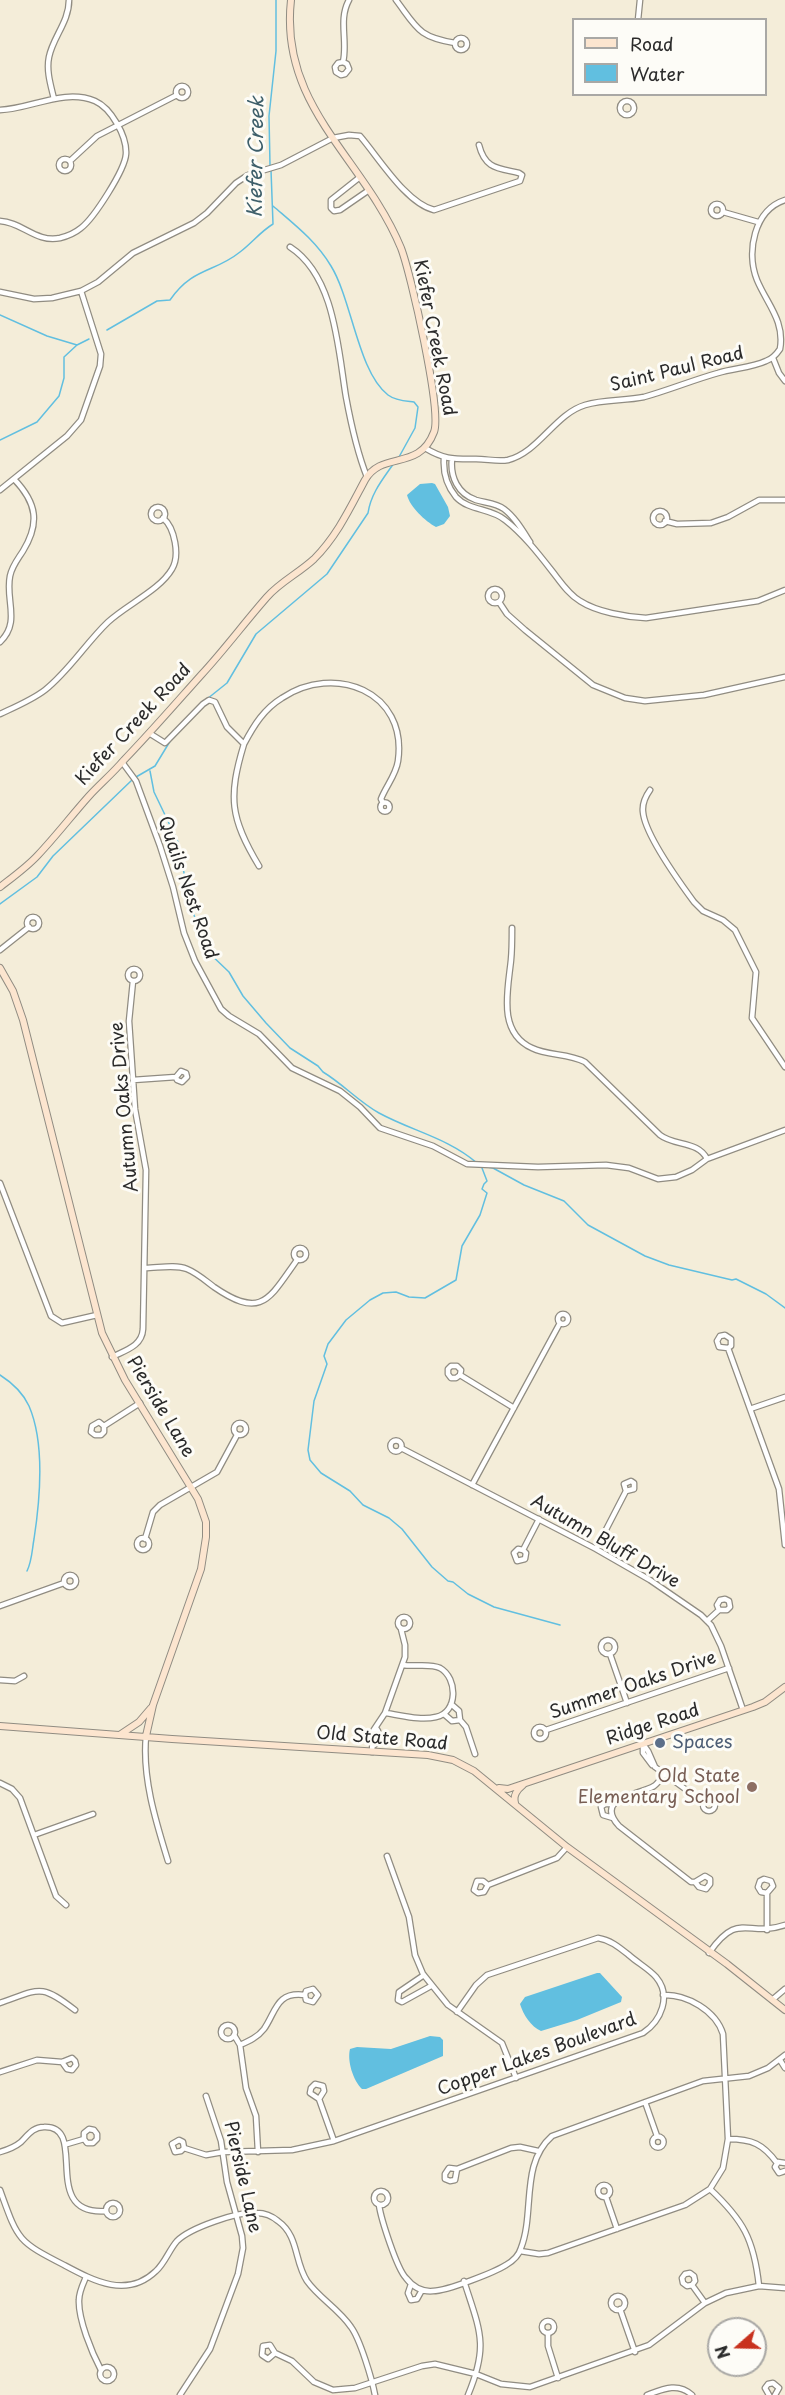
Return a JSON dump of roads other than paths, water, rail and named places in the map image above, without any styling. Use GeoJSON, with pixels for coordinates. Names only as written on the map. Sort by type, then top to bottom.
{"type":"FeatureCollection","features":[{"type":"Feature","properties":{"kind":"street"},"geometry":{"type":"LineString","coordinates":[[54,99],[48,73],[49,59],[67,17],[69,0]]}},
{"type":"Feature","properties":{"kind":"street","name":"Kiefer Creek Road"},"geometry":{"type":"LineString","coordinates":[[291,0],[289,34],[296,69],[308,98],[391,226],[409,272],[435,404],[435,428],[425,448]]}},
{"type":"Feature","properties":{"kind":"street"},"geometry":{"type":"LineString","coordinates":[[343,62],[345,49],[342,19],[349,0]]}},
{"type":"Feature","properties":{"kind":"street"},"geometry":{"type":"LineString","coordinates":[[396,0],[423,35],[455,44]]}},
{"type":"Feature","properties":{"kind":"street"},"geometry":{"type":"LineString","coordinates":[[638,18],[640,0]]}},
{"type":"Feature","properties":{"kind":"street"},"geometry":{"type":"LineString","coordinates":[[70,161],[90,141],[177,95]]}},
{"type":"Feature","properties":{"kind":"street"},"geometry":{"type":"LineString","coordinates":[[629,102],[630,96]]}},
{"type":"Feature","properties":{"kind":"street"},"geometry":{"type":"LineString","coordinates":[[0,110],[14,109],[54,99],[76,97],[95,101],[106,108],[117,126],[126,149],[122,170],[81,228],[68,236],[51,239],[34,235],[14,224],[0,221]]}},
{"type":"Feature","properties":{"kind":"street"},"geometry":{"type":"LineString","coordinates":[[0,292],[34,299],[67,296],[81,291],[98,282],[134,253],[194,223],[242,179],[281,165],[333,138],[349,135],[360,136],[410,195],[420,204],[434,210],[522,178],[519,173],[490,165],[483,157],[479,145]]}},
{"type":"Feature","properties":{"kind":"street"},"geometry":{"type":"LineString","coordinates":[[360,177],[331,200],[330,208],[334,211],[340,210],[369,190]]}},
{"type":"Feature","properties":{"kind":"street"},"geometry":{"type":"LineString","coordinates":[[785,200],[771,206],[758,222],[753,262],[756,278],[783,323],[783,342],[773,358],[785,381]]}},
{"type":"Feature","properties":{"kind":"street"},"geometry":{"type":"LineString","coordinates":[[723,212],[758,222]]}},
{"type":"Feature","properties":{"kind":"street"},"geometry":{"type":"LineString","coordinates":[[290,247],[301,254],[309,264],[326,296],[333,319],[352,420],[367,477],[382,463],[411,458],[425,448]]}},
{"type":"Feature","properties":{"kind":"street"},"geometry":{"type":"LineString","coordinates":[[0,490],[71,433],[83,414],[100,366],[101,354],[81,291]]}},
{"type":"Feature","properties":{"kind":"street","name":"Saint Paul Road"},"geometry":{"type":"LineString","coordinates":[[425,448],[444,458],[508,460],[519,456],[571,412],[585,405],[643,397],[720,372],[757,365],[773,358]]}},
{"type":"Feature","properties":{"kind":"street"},"geometry":{"type":"LineString","coordinates":[[444,458],[445,477],[458,499],[502,518],[537,552]]}},
{"type":"Feature","properties":{"kind":"street"},"geometry":{"type":"LineString","coordinates":[[452,459],[452,476],[458,487],[468,497],[500,507],[509,513],[537,552],[580,602],[631,617],[661,616],[758,601],[785,590]]}},
{"type":"Feature","properties":{"kind":"street"},"geometry":{"type":"LineString","coordinates":[[445,477],[452,476]]}},
{"type":"Feature","properties":{"kind":"street","name":"Kiefer Creek Road"},"geometry":{"type":"LineString","coordinates":[[0,887],[38,856],[90,794],[149,733],[269,594],[313,560],[347,516],[367,477]]}},
{"type":"Feature","properties":{"kind":"street"},"geometry":{"type":"LineString","coordinates":[[0,642],[10,629],[12,621],[10,573],[34,528],[31,503],[14,479]]}},
{"type":"Feature","properties":{"kind":"street"},"geometry":{"type":"LineString","coordinates":[[666,521],[676,524],[711,523],[728,517],[759,500],[785,500]]}},
{"type":"Feature","properties":{"kind":"street"},"geometry":{"type":"LineString","coordinates":[[0,714],[43,691],[108,622],[166,578],[176,561],[176,554],[167,520],[163,518]]}},
{"type":"Feature","properties":{"kind":"street"},"geometry":{"type":"LineString","coordinates":[[499,602],[507,614],[525,630],[593,685],[625,698],[645,701],[704,695],[785,676]]}},
{"type":"Feature","properties":{"kind":"street"},"geometry":{"type":"LineString","coordinates":[[260,866],[239,829],[233,800],[236,771],[244,744],[255,722],[271,705],[292,691],[327,683],[339,683],[357,688],[383,703],[390,712],[398,738],[398,761],[381,798],[383,803]]}},
{"type":"Feature","properties":{"kind":"street"},"geometry":{"type":"LineString","coordinates":[[149,733],[165,743],[209,700],[215,702],[227,727],[244,744]]}},
{"type":"Feature","properties":{"kind":"street","name":"Quails Nest Road"},"geometry":{"type":"LineString","coordinates":[[122,762],[136,781],[156,836],[173,887],[184,933],[195,960],[221,1009],[259,1034],[292,1068],[339,1091],[360,1107],[380,1128],[433,1146],[467,1164],[538,1167],[606,1165],[629,1168],[653,1178],[663,1179],[685,1173],[707,1159],[785,1130]]}},
{"type":"Feature","properties":{"kind":"street"},"geometry":{"type":"LineString","coordinates":[[650,790],[645,797],[643,810],[649,831],[694,902],[703,911],[723,920],[735,930],[756,972],[751,1012],[754,1023],[770,1042],[785,1067]]}},
{"type":"Feature","properties":{"kind":"street"},"geometry":{"type":"LineString","coordinates":[[0,950],[29,927]]}},
{"type":"Feature","properties":{"kind":"street"},"geometry":{"type":"LineString","coordinates":[[512,928],[506,1006],[511,1026],[520,1039],[532,1049],[569,1055],[585,1062],[660,1135],[672,1142],[702,1150],[707,1159]]}},
{"type":"Feature","properties":{"kind":"street","name":"Pierside Lane"},"geometry":{"type":"LineString","coordinates":[[0,968],[13,991],[23,1020],[97,1315],[112,1357],[191,1487],[206,1522],[205,1552],[201,1569],[153,1705],[146,1736],[146,1756],[153,1804],[168,1861]]}},
{"type":"Feature","properties":{"kind":"street","name":"Autumn Oaks Drive"},"geometry":{"type":"LineString","coordinates":[[112,1357],[134,1346],[143,1336],[146,1170],[135,1109],[133,1080],[129,1021],[133,981]]}},
{"type":"Feature","properties":{"kind":"street"},"geometry":{"type":"LineString","coordinates":[[133,1080],[176,1077]]}},
{"type":"Feature","properties":{"kind":"street"},"geometry":{"type":"LineString","coordinates":[[0,1183],[51,1316],[62,1323],[97,1315]]}},
{"type":"Feature","properties":{"kind":"street"},"geometry":{"type":"LineString","coordinates":[[145,1268],[188,1269],[232,1299],[250,1304],[274,1293],[297,1260]]}},
{"type":"Feature","properties":{"kind":"street"},"geometry":{"type":"LineString","coordinates":[[472,1485],[560,1323]]}},
{"type":"Feature","properties":{"kind":"street"},"geometry":{"type":"LineString","coordinates":[[728,1348],[779,1489],[785,1545]]}},
{"type":"Feature","properties":{"kind":"street"},"geometry":{"type":"LineString","coordinates":[[460,1375],[514,1408]]}},
{"type":"Feature","properties":{"kind":"street"},"geometry":{"type":"LineString","coordinates":[[750,1409],[785,1396]]}},
{"type":"Feature","properties":{"kind":"street"},"geometry":{"type":"LineString","coordinates":[[104,1426],[140,1403]]}},
{"type":"Feature","properties":{"kind":"street"},"geometry":{"type":"LineString","coordinates":[[145,1539],[153,1512],[160,1505],[217,1472],[237,1435]]}},
{"type":"Feature","properties":{"kind":"street","name":"Autumn Bluff Drive"},"geometry":{"type":"LineString","coordinates":[[401,1448],[596,1549],[650,1580],[707,1621],[721,1646],[743,1710]]}},
{"type":"Feature","properties":{"kind":"street"},"geometry":{"type":"LineString","coordinates":[[596,1549],[626,1491]]}},
{"type":"Feature","properties":{"kind":"street"},"geometry":{"type":"LineString","coordinates":[[523,1550],[539,1519]]}},
{"type":"Feature","properties":{"kind":"street"},"geometry":{"type":"LineString","coordinates":[[0,1606],[64,1583]]}},
{"type":"Feature","properties":{"kind":"street"},"geometry":{"type":"LineString","coordinates":[[707,1621],[719,1610]]}},
{"type":"Feature","properties":{"kind":"street"},"geometry":{"type":"LineString","coordinates":[[372,1749],[373,1731],[385,1713],[403,1665],[406,1651],[401,1629]]}},
{"type":"Feature","properties":{"kind":"street"},"geometry":{"type":"LineString","coordinates":[[610,1654],[627,1702]]}},
{"type":"Feature","properties":{"kind":"street"},"geometry":{"type":"LineString","coordinates":[[385,1713],[427,1718],[444,1714],[454,1697],[452,1686],[444,1671],[430,1665],[403,1665]]}},
{"type":"Feature","properties":{"kind":"street","name":"Summer Oaks Drive"},"geometry":{"type":"LineString","coordinates":[[546,1730],[729,1668]]}},
{"type":"Feature","properties":{"kind":"street"},"geometry":{"type":"LineString","coordinates":[[0,1680],[15,1681],[24,1676]]}},
{"type":"Feature","properties":{"kind":"street","name":"Ridge Road"},"geometry":{"type":"LineString","coordinates":[[495,1787],[508,1789],[743,1710],[765,1702],[785,1687]]}},
{"type":"Feature","properties":{"kind":"street"},"geometry":{"type":"LineString","coordinates":[[451,1704],[461,1714],[460,1720]]}},
{"type":"Feature","properties":{"kind":"street"},"geometry":{"type":"LineString","coordinates":[[121,1734],[139,1722],[153,1705]]}},
{"type":"Feature","properties":{"kind":"street"},"geometry":{"type":"LineString","coordinates":[[444,1714],[452,1721],[460,1720]]}},
{"type":"Feature","properties":{"kind":"street"},"geometry":{"type":"LineString","coordinates":[[460,1720],[466,1727],[475,1754]]}},
{"type":"Feature","properties":{"kind":"street","name":"Old State Road"},"geometry":{"type":"LineString","coordinates":[[0,1726],[372,1749],[453,1760],[474,1771],[567,1847],[785,2010]]}},
{"type":"Feature","properties":{"kind":"street"},"geometry":{"type":"LineString","coordinates":[[643,1744],[655,1767],[703,1802]]}},
{"type":"Feature","properties":{"kind":"street"},"geometry":{"type":"LineString","coordinates":[[613,1818],[614,1804],[620,1798],[655,1786],[664,1775]]}},
{"type":"Feature","properties":{"kind":"street"},"geometry":{"type":"LineString","coordinates":[[515,1803],[516,1793],[526,1782]]}},
{"type":"Feature","properties":{"kind":"street"},"geometry":{"type":"LineString","coordinates":[[0,1783],[12,1789],[20,1798],[56,1896],[66,1905]]}},
{"type":"Feature","properties":{"kind":"street"},"geometry":{"type":"LineString","coordinates":[[614,1804],[606,1803],[601,1807],[603,1815],[613,1818],[619,1826],[691,1882],[695,1882]]}},
{"type":"Feature","properties":{"kind":"street"},"geometry":{"type":"LineString","coordinates":[[34,1835],[93,1814]]}},
{"type":"Feature","properties":{"kind":"street"},"geometry":{"type":"LineString","coordinates":[[488,1885],[557,1858],[567,1847]]}},
{"type":"Feature","properties":{"kind":"street"},"geometry":{"type":"LineString","coordinates":[[387,1856],[408,1917],[415,1955],[424,1975],[431,1986],[457,2012],[502,2043],[516,2078]]}},
{"type":"Feature","properties":{"kind":"street"},"geometry":{"type":"LineString","coordinates":[[767,1893],[767,1930]]}},
{"type":"Feature","properties":{"kind":"street"},"geometry":{"type":"LineString","coordinates":[[709,1953],[722,1936],[738,1927],[767,1930],[785,1925]]}},
{"type":"Feature","properties":{"kind":"street"},"geometry":{"type":"LineString","coordinates":[[457,2012],[476,1985],[487,1975],[582,1941],[598,1938],[610,1941],[654,1975],[661,1984],[663,1995],[685,1996],[719,2024],[723,2034],[728,2139],[723,2168],[710,2189],[685,2205],[548,2253],[520,2251]]}},
{"type":"Feature","properties":{"kind":"street"},"geometry":{"type":"LineString","coordinates":[[424,1975],[399,1992],[398,2000],[406,2001],[431,1986]]}},
{"type":"Feature","properties":{"kind":"street"},"geometry":{"type":"LineString","coordinates":[[772,2000],[785,1989]]}},
{"type":"Feature","properties":{"kind":"street"},"geometry":{"type":"LineString","coordinates":[[0,2003],[33,1991],[44,1991],[56,1995],[75,2010]]}},
{"type":"Feature","properties":{"kind":"street"},"geometry":{"type":"LineString","coordinates":[[240,2045],[264,2030],[279,2003],[289,1996],[305,1995]]}},
{"type":"Feature","properties":{"kind":"street","name":"Copper Lakes Boulevard"},"geometry":{"type":"LineString","coordinates":[[184,2148],[206,2155],[223,2152],[306,2149],[334,2141],[643,2033],[658,2020],[662,2012],[663,1995]]}},
{"type":"Feature","properties":{"kind":"street"},"geometry":{"type":"LineString","coordinates":[[234,2035],[240,2045],[246,2088],[256,2116],[258,2152]]}},
{"type":"Feature","properties":{"kind":"street"},"geometry":{"type":"LineString","coordinates":[[379,2205],[403,2275],[411,2284],[422,2290],[436,2291],[499,2269],[520,2251],[525,2234],[535,2158],[548,2139],[560,2131],[703,2081],[749,2076],[785,2055]]}},
{"type":"Feature","properties":{"kind":"street"},"geometry":{"type":"LineString","coordinates":[[0,2072],[37,2060],[62,2061]]}},
{"type":"Feature","properties":{"kind":"street"},"geometry":{"type":"LineString","coordinates":[[780,2060],[785,2068]]}},
{"type":"Feature","properties":{"kind":"street","name":"Pierside Lane"},"geometry":{"type":"LineString","coordinates":[[180,2395],[206,2358],[238,2274],[243,2248],[227,2182],[223,2152],[206,2096]]}},
{"type":"Feature","properties":{"kind":"street"},"geometry":{"type":"LineString","coordinates":[[319,2098],[334,2141]]}},
{"type":"Feature","properties":{"kind":"street"},"geometry":{"type":"LineString","coordinates":[[645,2102],[657,2136]]}},
{"type":"Feature","properties":{"kind":"street"},"geometry":{"type":"LineString","coordinates":[[0,2152],[21,2142],[33,2130],[45,2126],[58,2132],[67,2144],[67,2184],[73,2198],[90,2210],[106,2211]]}},
{"type":"Feature","properties":{"kind":"street"},"geometry":{"type":"LineString","coordinates":[[67,2144],[84,2139]]}},
{"type":"Feature","properties":{"kind":"street"},"geometry":{"type":"LineString","coordinates":[[728,2139],[757,2142],[777,2163],[775,2167],[778,2172],[785,2171]]}},
{"type":"Feature","properties":{"kind":"street"},"geometry":{"type":"LineString","coordinates":[[457,2169],[511,2148],[520,2147],[538,2151]]}},
{"type":"Feature","properties":{"kind":"street"},"geometry":{"type":"LineString","coordinates":[[777,2163],[782,2161],[785,2163]]}},
{"type":"Feature","properties":{"kind":"street"},"geometry":{"type":"LineString","coordinates":[[710,2189],[733,2211],[744,2229],[756,2265],[759,2286]]}},
{"type":"Feature","properties":{"kind":"street"},"geometry":{"type":"LineString","coordinates":[[0,2190],[16,2232],[29,2247],[86,2277],[110,2286],[124,2286],[140,2282],[158,2270],[176,2242],[186,2234],[236,2215],[253,2212],[264,2214],[286,2228],[293,2239],[305,2278],[354,2331],[375,2395]]}},
{"type":"Feature","properties":{"kind":"street"},"geometry":{"type":"LineString","coordinates":[[606,2197],[617,2229]]}},
{"type":"Feature","properties":{"kind":"street"},"geometry":{"type":"LineString","coordinates":[[86,2277],[79,2296],[79,2310],[94,2357],[101,2370]]}},
{"type":"Feature","properties":{"kind":"street"},"geometry":{"type":"LineString","coordinates":[[464,2281],[481,2337],[482,2351],[468,2395]]}},
{"type":"Feature","properties":{"kind":"street"},"geometry":{"type":"LineString","coordinates":[[411,2284],[408,2294],[411,2300],[417,2299],[422,2290]]}},
{"type":"Feature","properties":{"kind":"street"},"geometry":{"type":"LineString","coordinates":[[692,2285],[705,2303]]}},
{"type":"Feature","properties":{"kind":"street"},"geometry":{"type":"LineString","coordinates":[[275,2353],[292,2361],[309,2378],[327,2388],[344,2391],[435,2364],[476,2374],[501,2384],[530,2387],[635,2352],[649,2345],[705,2303],[726,2293],[759,2286],[785,2288]]}},
{"type":"Feature","properties":{"kind":"street"},"geometry":{"type":"LineString","coordinates":[[620,2309],[635,2352]]}},
{"type":"Feature","properties":{"kind":"street"},"geometry":{"type":"LineString","coordinates":[[548,2333],[548,2346],[558,2378]]}},
{"type":"Feature","properties":{"kind":"street"},"geometry":{"type":"LineString","coordinates":[[769,2395],[765,2388],[768,2384],[773,2383],[779,2388],[785,2387]]}},
{"type":"Feature","properties":{"kind":"street"},"geometry":{"type":"LineString","coordinates":[[647,2395],[675,2387],[686,2389],[692,2395]]}},
{"type":"Feature","properties":{"kind":"street"},"geometry":{"type":"LineString","coordinates":[[775,2395],[779,2388]]}},
{"type":"Feature","properties":{"kind":"water"},"geometry":{"type":"Polygon","coordinates":[[[420,484],[435,484],[448,507],[450,516],[444,524],[436,527],[418,513],[407,495],[420,484]]]}},
{"type":"Feature","properties":{"kind":"water"},"geometry":{"type":"Polygon","coordinates":[[[600,1973],[622,1997],[621,2002],[577,2020],[541,2031],[525,2016],[520,2004],[525,1997],[600,1973]]]}},
{"type":"Feature","properties":{"kind":"water"},"geometry":{"type":"Polygon","coordinates":[[[430,2036],[440,2037],[443,2040],[443,2056],[366,2089],[362,2089],[353,2076],[350,2049],[357,2047],[391,2049],[430,2036]]]}},
{"type":"Feature","properties":{"kind":"waterway","name":"Kiefer Creek"},"geometry":{"type":"LineString","coordinates":[[270,165],[269,116],[276,51],[276,0]]}},
{"type":"Feature","properties":{"kind":"waterway","name":"Kiefer Creek"},"geometry":{"type":"LineString","coordinates":[[107,330],[157,301],[170,300],[195,276],[230,259],[273,224],[271,170]]}},
{"type":"Feature","properties":{"kind":"waterway"},"geometry":{"type":"LineString","coordinates":[[273,206],[312,241],[331,266],[345,297],[362,353],[378,384],[391,397],[414,402],[418,407],[415,428],[399,457]]}},
{"type":"Feature","properties":{"kind":"waterway"},"geometry":{"type":"LineString","coordinates":[[0,315],[47,336],[77,345]]}},
{"type":"Feature","properties":{"kind":"waterway","name":"Kiefer Creek"},"geometry":{"type":"LineString","coordinates":[[0,440],[37,422],[59,396],[64,378],[64,357],[77,345],[89,339]]}},
{"type":"Feature","properties":{"kind":"waterway"},"geometry":{"type":"LineString","coordinates":[[207,699],[227,683],[256,634],[327,574],[368,513],[375,493],[394,463]]}},
{"type":"Feature","properties":{"kind":"waterway"},"geometry":{"type":"LineString","coordinates":[[136,777],[155,766],[172,738]]}},
{"type":"Feature","properties":{"kind":"waterway"},"geometry":{"type":"LineString","coordinates":[[150,771],[154,792],[178,842],[190,904],[207,951],[229,972],[243,996],[290,1048],[318,1066],[365,1104],[391,1119],[454,1147],[477,1163]]}},
{"type":"Feature","properties":{"kind":"waterway"},"geometry":{"type":"LineString","coordinates":[[0,904],[37,877],[53,856],[132,780]]}},
{"type":"Feature","properties":{"kind":"waterway"},"geometry":{"type":"LineString","coordinates":[[481,1166],[493,1168],[524,1185],[564,1201],[588,1225],[645,1256],[669,1265],[736,1279],[766,1294],[785,1308]]}},
{"type":"Feature","properties":{"kind":"waterway"},"geometry":{"type":"LineString","coordinates":[[482,1168],[487,1181],[482,1189],[487,1193],[480,1215],[462,1246],[456,1280],[425,1298],[409,1297],[396,1292],[383,1293],[370,1300],[346,1320],[328,1344],[324,1356],[327,1364],[314,1401],[308,1450],[310,1460],[321,1473],[350,1491],[363,1505],[389,1518],[402,1529],[432,1567],[448,1581],[494,1607],[560,1625]]}},
{"type":"Feature","properties":{"kind":"waterway"},"geometry":{"type":"LineString","coordinates":[[0,1375],[16,1388],[29,1406],[37,1437],[40,1472],[38,1507],[32,1555],[27,1571]]}},
{"type":"Feature","properties":{"kind":"place","name":"Spaces"},"geometry":{"type":"Point","coordinates":[660,1743]}},
{"type":"Feature","properties":{"kind":"place","name":"Old State Elementary School"},"geometry":{"type":"Point","coordinates":[752,1787]}}]}
